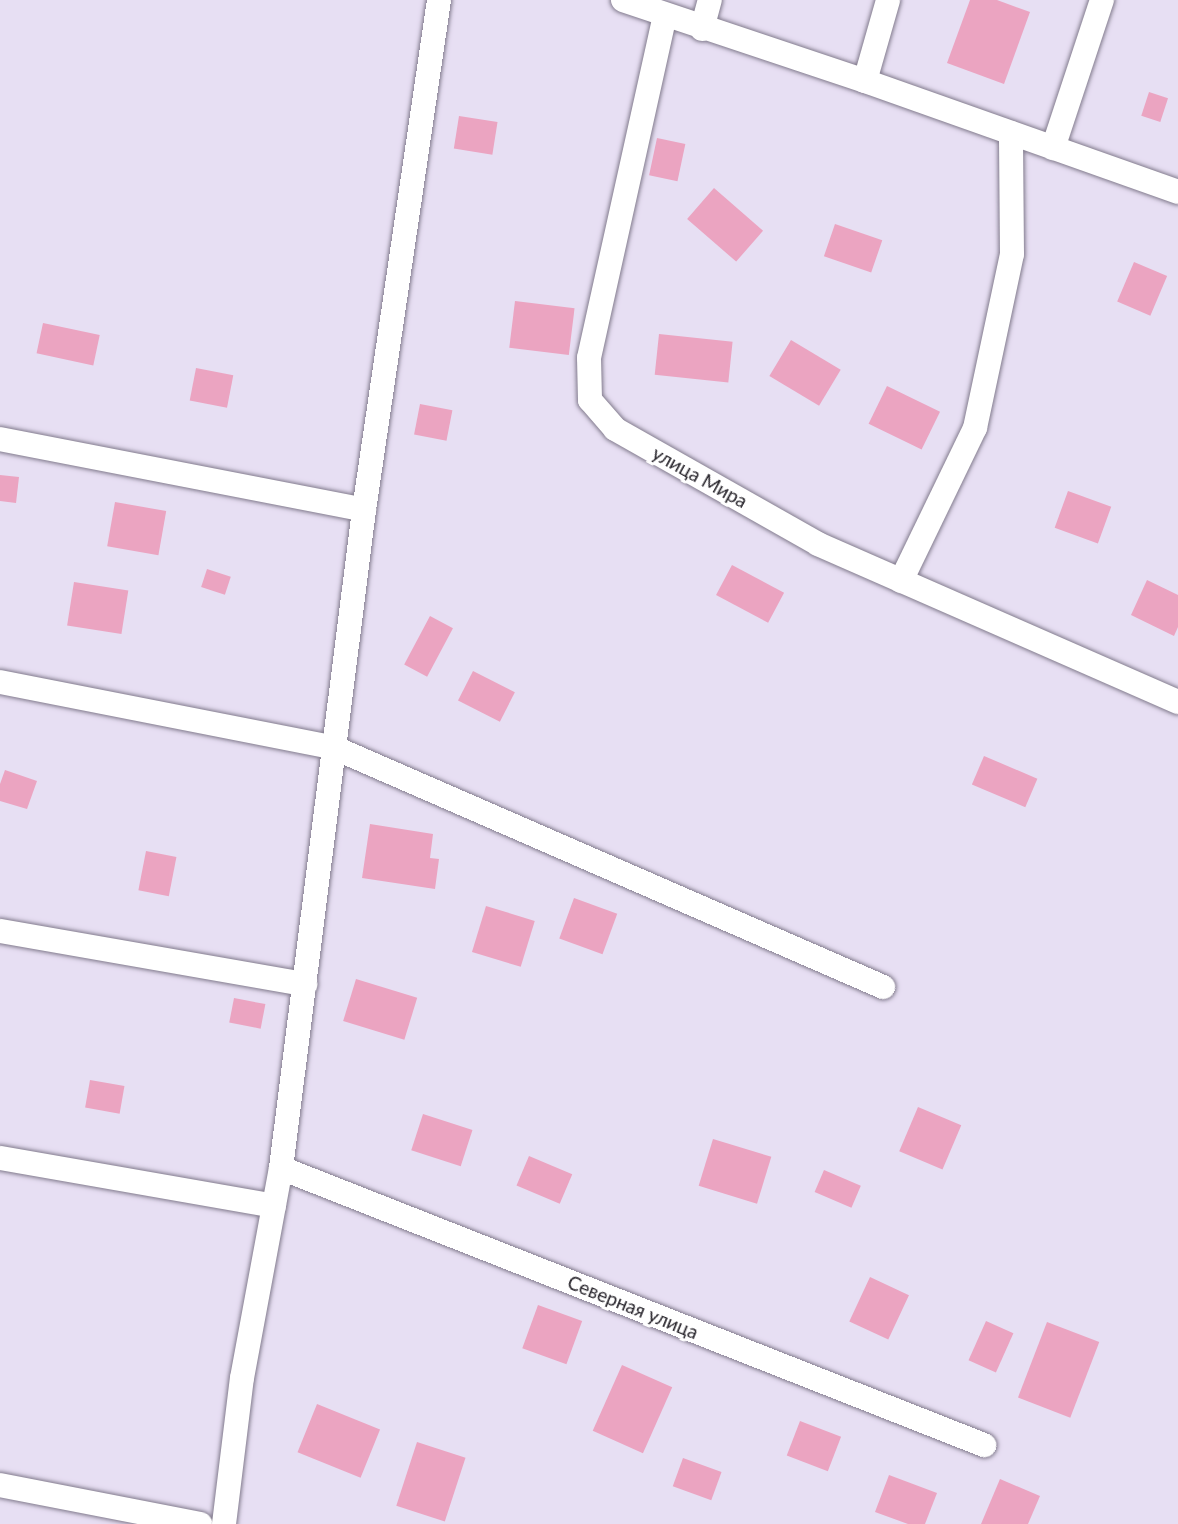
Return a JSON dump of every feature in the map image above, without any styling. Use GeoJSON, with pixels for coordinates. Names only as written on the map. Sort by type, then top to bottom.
{"type":"FeatureCollection","features":[{"type":"Feature","properties":{"kind":"street"},"geometry":{"type":"LineString","coordinates":[[224,1524],[242,1378],[281,1168],[364,510],[439,0]]}},
{"type":"Feature","properties":{"kind":"street"},"geometry":{"type":"LineString","coordinates":[[623,0],[702,29],[865,81],[1178,192]]}},
{"type":"Feature","properties":{"kind":"street"},"geometry":{"type":"LineString","coordinates":[[702,29],[710,0]]}},
{"type":"Feature","properties":{"kind":"street"},"geometry":{"type":"LineString","coordinates":[[865,81],[888,0]]}},
{"type":"Feature","properties":{"kind":"street"},"geometry":{"type":"LineString","coordinates":[[1053,148],[1102,0]]}},
{"type":"Feature","properties":{"kind":"street","name":"улица Мира"},"geometry":{"type":"LineString","coordinates":[[664,15],[589,358],[590,400],[615,429],[818,544],[1178,702]]}},
{"type":"Feature","properties":{"kind":"street"},"geometry":{"type":"LineString","coordinates":[[901,581],[975,428],[1012,254],[1011,133]]}},
{"type":"Feature","properties":{"kind":"street"},"geometry":{"type":"LineString","coordinates":[[0,439],[364,510]]}},
{"type":"Feature","properties":{"kind":"street"},"geometry":{"type":"LineString","coordinates":[[0,682],[335,748],[883,987]]}},
{"type":"Feature","properties":{"kind":"street"},"geometry":{"type":"LineString","coordinates":[[0,932],[305,984]]}},
{"type":"Feature","properties":{"kind":"street"},"geometry":{"type":"LineString","coordinates":[[0,1158],[274,1206]]}},
{"type":"Feature","properties":{"kind":"street","name":"Северная улица"},"geometry":{"type":"LineString","coordinates":[[281,1168],[984,1446]]}},
{"type":"Feature","properties":{"kind":"street"},"geometry":{"type":"LineString","coordinates":[[0,1485],[200,1524]]}},
{"type":"Feature","properties":{"kind":"building"},"geometry":{"type":"Polygon","coordinates":[[[970,0],[997,0],[1030,12],[1004,84],[947,63],[970,0]]]}},
{"type":"Feature","properties":{"kind":"building"},"geometry":{"type":"Polygon","coordinates":[[[1149,92],[1168,98],[1160,122],[1141,116],[1149,92]]]}},
{"type":"Feature","properties":{"kind":"building"},"geometry":{"type":"Polygon","coordinates":[[[459,116],[498,122],[492,155],[454,149],[459,116]]]}},
{"type":"Feature","properties":{"kind":"building"},"geometry":{"type":"Polygon","coordinates":[[[657,138],[685,144],[677,181],[649,175],[657,138]]]}},
{"type":"Feature","properties":{"kind":"building"},"geometry":{"type":"Polygon","coordinates":[[[714,188],[763,231],[736,262],[687,219],[714,188]]]}},
{"type":"Feature","properties":{"kind":"building"},"geometry":{"type":"Polygon","coordinates":[[[835,224],[882,240],[871,272],[824,256],[835,224]]]}},
{"type":"Feature","properties":{"kind":"building"},"geometry":{"type":"Polygon","coordinates":[[[1134,262],[1167,276],[1150,316],[1117,302],[1134,262]]]}},
{"type":"Feature","properties":{"kind":"building"},"geometry":{"type":"Polygon","coordinates":[[[515,301],[575,308],[569,355],[509,348],[515,301]]]}},
{"type":"Feature","properties":{"kind":"building"},"geometry":{"type":"Polygon","coordinates":[[[43,323],[100,335],[93,365],[37,353],[43,323]]]}},
{"type":"Feature","properties":{"kind":"building"},"geometry":{"type":"Polygon","coordinates":[[[659,334],[733,342],[728,383],[655,375],[659,334]]]}},
{"type":"Feature","properties":{"kind":"building"},"geometry":{"type":"Polygon","coordinates":[[[791,340],[841,370],[819,406],[769,376],[791,340]]]}},
{"type":"Feature","properties":{"kind":"building"},"geometry":{"type":"Polygon","coordinates":[[[196,368],[233,375],[227,408],[190,400],[196,368]]]}},
{"type":"Feature","properties":{"kind":"building"},"geometry":{"type":"Polygon","coordinates":[[[887,386],[940,412],[922,450],[869,424],[887,386]]]}},
{"type":"Feature","properties":{"kind":"building"},"geometry":{"type":"Polygon","coordinates":[[[420,404],[452,410],[446,441],[414,434],[420,404]]]}},
{"type":"Feature","properties":{"kind":"building"},"geometry":{"type":"Polygon","coordinates":[[[0,475],[19,477],[16,503],[0,501],[0,475]]]}},
{"type":"Feature","properties":{"kind":"building"},"geometry":{"type":"Polygon","coordinates":[[[1068,491],[1111,507],[1098,543],[1055,528],[1068,491]]]}},
{"type":"Feature","properties":{"kind":"building"},"geometry":{"type":"Polygon","coordinates":[[[115,502],[166,511],[158,555],[107,546],[115,502]]]}},
{"type":"Feature","properties":{"kind":"building"},"geometry":{"type":"Polygon","coordinates":[[[732,565],[784,593],[768,623],[716,595],[732,565]]]}},
{"type":"Feature","properties":{"kind":"building"},"geometry":{"type":"Polygon","coordinates":[[[207,569],[231,577],[225,595],[201,587],[207,569]]]}},
{"type":"Feature","properties":{"kind":"building"},"geometry":{"type":"Polygon","coordinates":[[[1147,580],[1178,595],[1178,627],[1174,636],[1131,615],[1147,580]]]}},
{"type":"Feature","properties":{"kind":"building"},"geometry":{"type":"Polygon","coordinates":[[[74,582],[128,591],[121,634],[67,625],[74,582]]]}},
{"type":"Feature","properties":{"kind":"building"},"geometry":{"type":"Polygon","coordinates":[[[430,616],[453,628],[427,677],[404,665],[430,616]]]}},
{"type":"Feature","properties":{"kind":"building"},"geometry":{"type":"Polygon","coordinates":[[[473,671],[515,692],[500,722],[458,700],[473,671]]]}},
{"type":"Feature","properties":{"kind":"building"},"geometry":{"type":"Polygon","coordinates":[[[984,756],[1037,779],[1025,807],[972,785],[984,756]]]}},
{"type":"Feature","properties":{"kind":"building"},"geometry":{"type":"Polygon","coordinates":[[[5,770],[37,781],[27,809],[0,801],[0,784],[5,770]]]}},
{"type":"Feature","properties":{"kind":"building"},"geometry":{"type":"Polygon","coordinates":[[[370,824],[433,834],[430,858],[439,859],[435,889],[362,878],[370,824]]]}},
{"type":"Feature","properties":{"kind":"building"},"geometry":{"type":"Polygon","coordinates":[[[146,851],[176,857],[169,896],[138,890],[146,851]]]}},
{"type":"Feature","properties":{"kind":"building"},"geometry":{"type":"Polygon","coordinates":[[[574,898],[617,914],[603,954],[559,938],[574,898]]]}},
{"type":"Feature","properties":{"kind":"building"},"geometry":{"type":"Polygon","coordinates":[[[486,906],[535,921],[521,967],[472,952],[486,906]]]}},
{"type":"Feature","properties":{"kind":"building"},"geometry":{"type":"Polygon","coordinates":[[[356,979],[417,998],[404,1040],[343,1021],[356,979]]]}},
{"type":"Feature","properties":{"kind":"building"},"geometry":{"type":"Polygon","coordinates":[[[234,998],[265,1004],[261,1029],[229,1023],[234,998]]]}},
{"type":"Feature","properties":{"kind":"building"},"geometry":{"type":"Polygon","coordinates":[[[90,1080],[124,1086],[120,1114],[85,1108],[90,1080]]]}},
{"type":"Feature","properties":{"kind":"building"},"geometry":{"type":"Polygon","coordinates":[[[918,1107],[961,1125],[943,1170],[899,1151],[918,1107]]]}},
{"type":"Feature","properties":{"kind":"building"},"geometry":{"type":"Polygon","coordinates":[[[423,1114],[472,1130],[461,1166],[411,1150],[423,1114]]]}},
{"type":"Feature","properties":{"kind":"building"},"geometry":{"type":"Polygon","coordinates":[[[713,1139],[771,1157],[757,1204],[699,1186],[713,1139]]]}},
{"type":"Feature","properties":{"kind":"building"},"geometry":{"type":"Polygon","coordinates":[[[529,1156],[572,1174],[560,1204],[516,1185],[529,1156]]]}},
{"type":"Feature","properties":{"kind":"building"},"geometry":{"type":"Polygon","coordinates":[[[824,1170],[861,1186],[851,1208],[815,1192],[824,1170]]]}},
{"type":"Feature","properties":{"kind":"building"},"geometry":{"type":"Polygon","coordinates":[[[870,1277],[909,1295],[888,1340],[849,1321],[870,1277]]]}},
{"type":"Feature","properties":{"kind":"building"},"geometry":{"type":"Polygon","coordinates":[[[538,1305],[582,1321],[566,1364],[522,1348],[538,1305]]]}},
{"type":"Feature","properties":{"kind":"building"},"geometry":{"type":"Polygon","coordinates":[[[986,1321],[1013,1333],[996,1372],[969,1360],[986,1321]]]}},
{"type":"Feature","properties":{"kind":"building"},"geometry":{"type":"Polygon","coordinates":[[[1047,1322],[1099,1342],[1070,1418],[1018,1398],[1047,1322]]]}},
{"type":"Feature","properties":{"kind":"building"},"geometry":{"type":"Polygon","coordinates":[[[622,1365],[672,1387],[643,1453],[593,1431],[622,1365]]]}},
{"type":"Feature","properties":{"kind":"building"},"geometry":{"type":"Polygon","coordinates":[[[317,1404],[380,1429],[361,1478],[298,1452],[317,1404]]]}},
{"type":"Feature","properties":{"kind":"building"},"geometry":{"type":"Polygon","coordinates":[[[800,1421],[841,1437],[828,1471],[787,1456],[800,1421]]]}},
{"type":"Feature","properties":{"kind":"building"},"geometry":{"type":"Polygon","coordinates":[[[417,1442],[466,1458],[445,1521],[396,1506],[417,1442]]]}},
{"type":"Feature","properties":{"kind":"building"},"geometry":{"type":"Polygon","coordinates":[[[683,1458],[722,1472],[711,1500],[673,1486],[683,1458]]]}},
{"type":"Feature","properties":{"kind":"building"},"geometry":{"type":"Polygon","coordinates":[[[889,1475],[937,1493],[925,1524],[908,1524],[875,1512],[889,1475]]]}},
{"type":"Feature","properties":{"kind":"building"},"geometry":{"type":"Polygon","coordinates":[[[1000,1479],[1040,1496],[1028,1524],[981,1524],[1000,1479]]]}}]}
